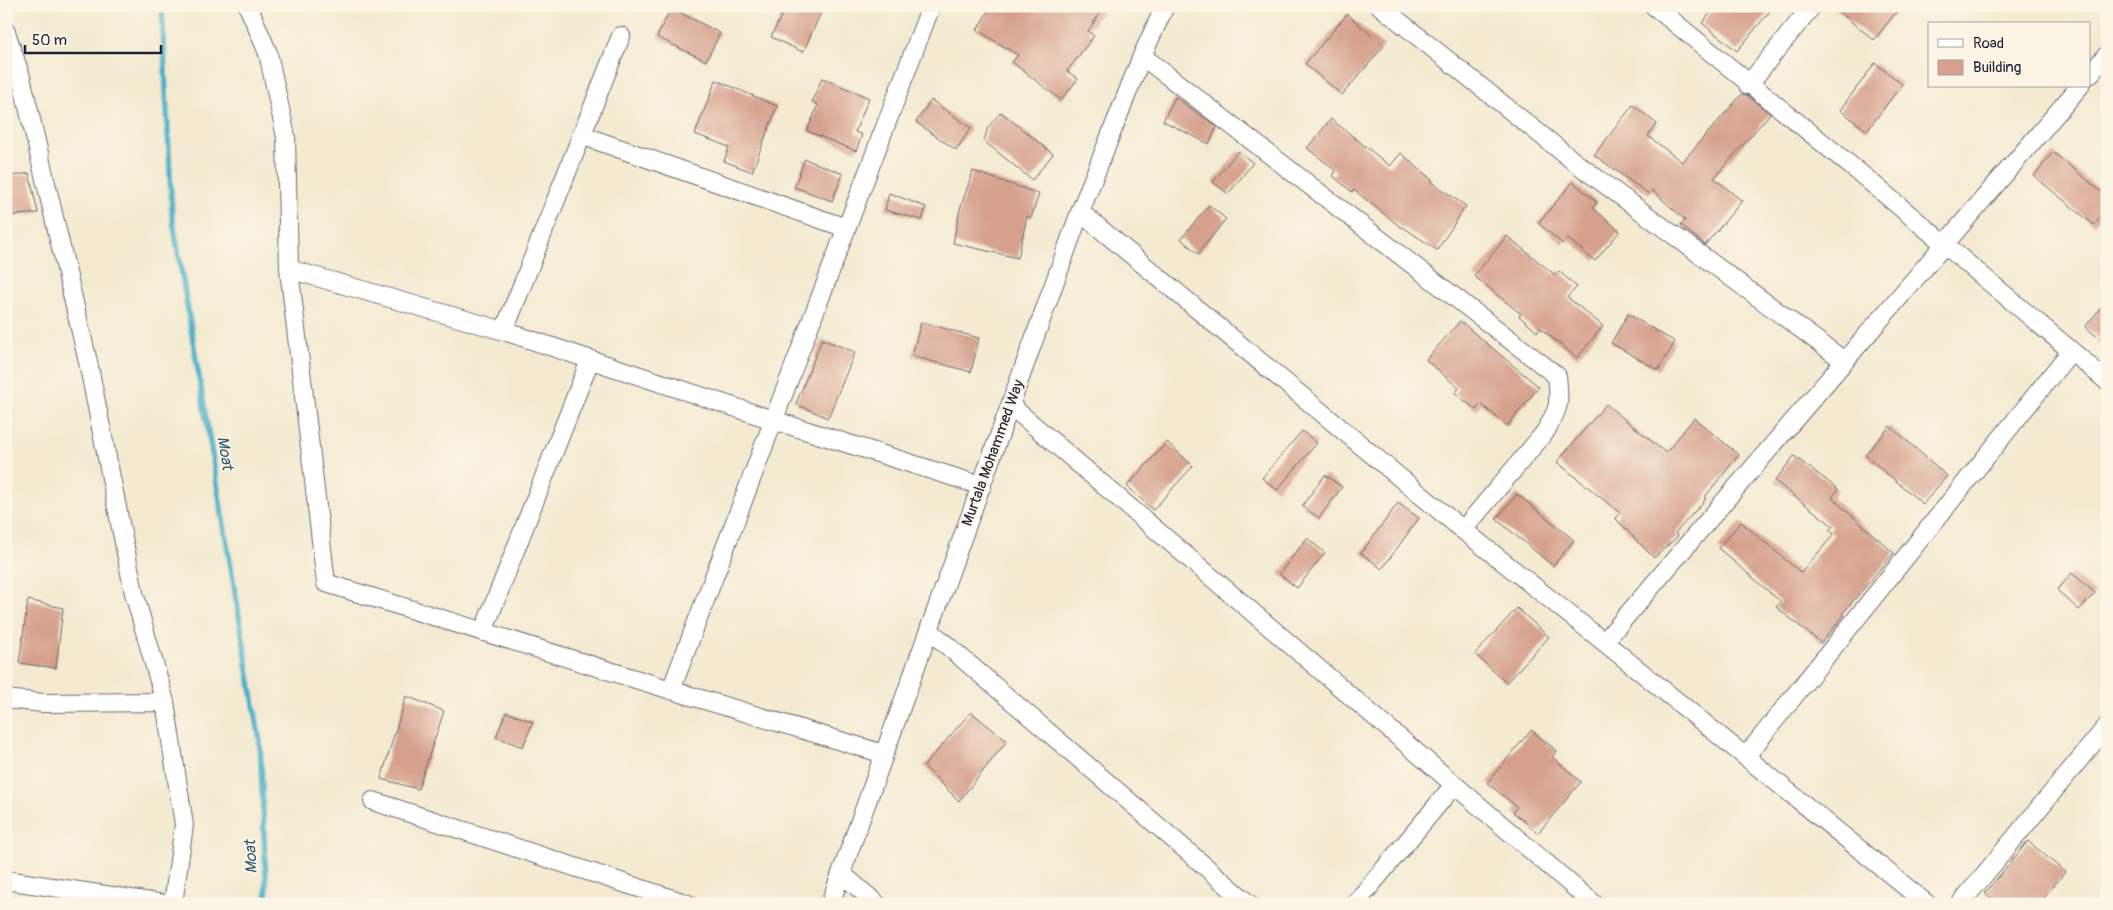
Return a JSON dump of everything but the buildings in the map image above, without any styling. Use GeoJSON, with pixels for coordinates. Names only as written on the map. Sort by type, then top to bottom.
{"type":"FeatureCollection","features":[{"type":"Feature","properties":{"kind":"street"},"geometry":{"type":"LineString","coordinates":[[248,6],[268,53],[286,137],[289,269],[326,583],[884,754]]}},
{"type":"Feature","properties":{"kind":"street"},"geometry":{"type":"LineString","coordinates":[[671,690],[772,420],[931,6]]}},
{"type":"Feature","properties":{"kind":"street","name":"Murtala Mohammed Way"},"geometry":{"type":"LineString","coordinates":[[830,904],[1080,212],[1142,56],[1165,6]]}},
{"type":"Feature","properties":{"kind":"street"},"geometry":{"type":"LineString","coordinates":[[1380,6],[1576,163],[1843,360]]}},
{"type":"Feature","properties":{"kind":"street"},"geometry":{"type":"LineString","coordinates":[[1654,6],[1748,85],[1861,174],[2107,381]]}},
{"type":"Feature","properties":{"kind":"street"},"geometry":{"type":"LineString","coordinates":[[1748,85],[1812,6]]}},
{"type":"Feature","properties":{"kind":"street"},"geometry":{"type":"LineString","coordinates":[[6,32],[21,77],[88,362],[134,593],[165,702],[184,825],[173,904]]}},
{"type":"Feature","properties":{"kind":"street"},"geometry":{"type":"LineString","coordinates":[[504,332],[621,36]]}},
{"type":"Feature","properties":{"kind":"street"},"geometry":{"type":"LineString","coordinates":[[2090,74],[2107,55]]}},
{"type":"Feature","properties":{"kind":"street"},"geometry":{"type":"LineString","coordinates":[[1142,56],[1557,376],[1560,403],[1555,416],[1545,432],[1463,530]]}},
{"type":"Feature","properties":{"kind":"street"},"geometry":{"type":"LineString","coordinates":[[1604,642],[1843,360],[2078,88]]}},
{"type":"Feature","properties":{"kind":"street"},"geometry":{"type":"LineString","coordinates":[[581,136],[846,228]]}},
{"type":"Feature","properties":{"kind":"street"},"geometry":{"type":"LineString","coordinates":[[1080,212],[1463,530],[1746,756],[1927,904]]}},
{"type":"Feature","properties":{"kind":"street"},"geometry":{"type":"LineString","coordinates":[[289,269],[504,332],[772,420],[982,486]]}},
{"type":"Feature","properties":{"kind":"street"},"geometry":{"type":"LineString","coordinates":[[1746,756],[2072,352]]}},
{"type":"Feature","properties":{"kind":"street"},"geometry":{"type":"LineString","coordinates":[[484,632],[590,360]]}},
{"type":"Feature","properties":{"kind":"street"},"geometry":{"type":"LineString","coordinates":[[1011,406],[1594,904]]}},
{"type":"Feature","properties":{"kind":"street"},"geometry":{"type":"LineString","coordinates":[[929,630],[1249,904]]}},
{"type":"Feature","properties":{"kind":"street"},"geometry":{"type":"LineString","coordinates":[[6,699],[42,703],[165,702]]}},
{"type":"Feature","properties":{"kind":"street"},"geometry":{"type":"LineString","coordinates":[[1960,904],[2107,726]]}},
{"type":"Feature","properties":{"kind":"street"},"geometry":{"type":"LineString","coordinates":[[1356,904],[1454,785]]}},
{"type":"Feature","properties":{"kind":"street"},"geometry":{"type":"LineString","coordinates":[[372,801],[688,904]]}},
{"type":"Feature","properties":{"kind":"street"},"geometry":{"type":"LineString","coordinates":[[841,873],[877,904]]}},
{"type":"Feature","properties":{"kind":"street"},"geometry":{"type":"LineString","coordinates":[[6,880],[164,904]]}},
{"type":"Feature","properties":{"kind":"waterway","name":"Moat"},"geometry":{"type":"LineString","coordinates":[[162,6],[172,215],[260,741],[267,904]]}}]}
